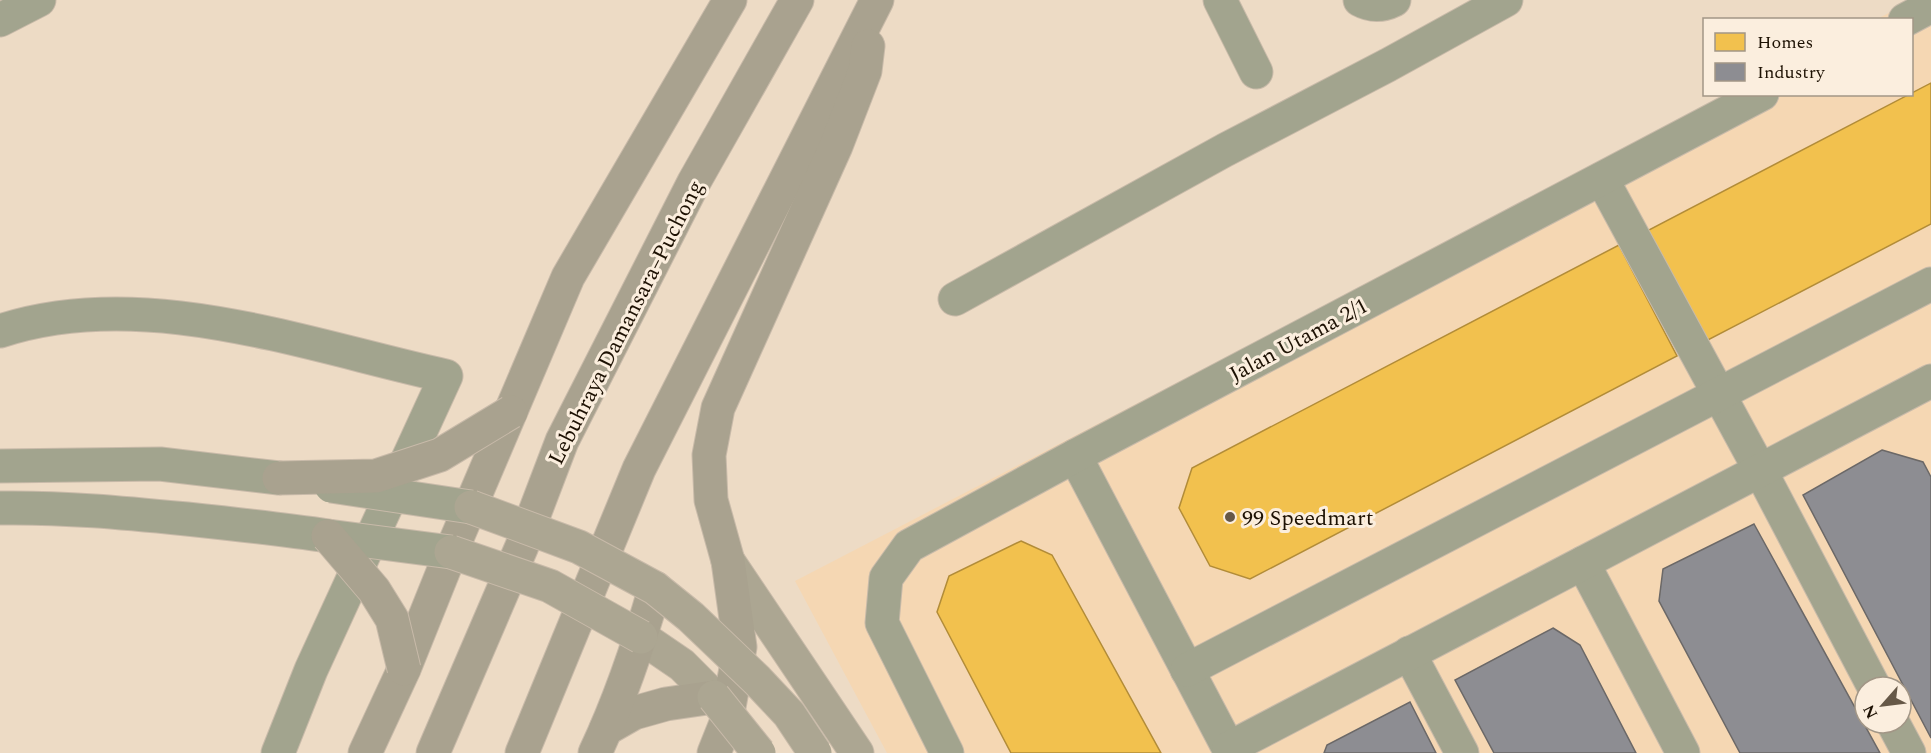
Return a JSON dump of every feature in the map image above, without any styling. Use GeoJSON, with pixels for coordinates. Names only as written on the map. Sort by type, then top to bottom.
{"type":"FeatureCollection","features":[{"type":"Feature","properties":{"kind":"highway","name":"Lebuhraya Damansara–Puchong"},"geometry":{"type":"LineString","coordinates":[[433,753],[522,546],[562,441],[694,182],[797,0]]}},
{"type":"Feature","properties":{"kind":"highway"},"geometry":{"type":"LineString","coordinates":[[714,753],[726,723],[740,647],[728,561],[711,500],[709,454],[718,408],[836,146],[865,71],[876,2]]}},
{"type":"Feature","properties":{"kind":"highway"},"geometry":{"type":"LineString","coordinates":[[522,753],[639,469],[876,2]]}},
{"type":"Feature","properties":{"kind":"highway"},"geometry":{"type":"LineString","coordinates":[[365,753],[404,669],[568,277],[726,6]]}},
{"type":"Feature","properties":{"kind":"highway"},"geometry":{"type":"LineString","coordinates":[[279,478],[376,476],[440,454],[511,412]]}},
{"type":"Feature","properties":{"kind":"highway"},"geometry":{"type":"LineString","coordinates":[[328,536],[374,590],[392,619],[404,669]]}},
{"type":"Feature","properties":{"kind":"highway"},"geometry":{"type":"LineString","coordinates":[[601,741],[641,637],[655,588]]}},
{"type":"Feature","properties":{"kind":"highway"},"geometry":{"type":"LineString","coordinates":[[601,741],[634,713],[666,704],[714,697]]}},
{"type":"Feature","properties":{"kind":"main road"},"geometry":{"type":"LineString","coordinates":[[471,507],[579,547],[655,588],[692,617],[757,680],[789,714],[815,753]]}},
{"type":"Feature","properties":{"kind":"main road"},"geometry":{"type":"LineString","coordinates":[[451,552],[550,586],[641,637],[682,665],[714,697],[759,753]]}},
{"type":"Feature","properties":{"kind":"main road"},"geometry":{"type":"LineString","coordinates":[[728,561],[857,753]]}},
{"type":"Feature","properties":{"kind":"street"},"geometry":{"type":"LineString","coordinates":[[0,20],[39,0]]}},
{"type":"Feature","properties":{"kind":"street"},"geometry":{"type":"LineString","coordinates":[[1220,0],[1256,72]]}},
{"type":"Feature","properties":{"kind":"street"},"geometry":{"type":"LineString","coordinates":[[1360,0],[1369,5],[1386,4],[1394,0]]}},
{"type":"Feature","properties":{"kind":"street"},"geometry":{"type":"LineString","coordinates":[[956,299],[1225,150],[1506,0]]}},
{"type":"Feature","properties":{"kind":"street"},"geometry":{"type":"LineString","coordinates":[[1909,18],[1931,6]]}},
{"type":"Feature","properties":{"kind":"street","name":"Jalan Utama 2/1"},"geometry":{"type":"LineString","coordinates":[[947,753],[882,623],[886,578],[909,546],[1075,456],[1758,96]]}},
{"type":"Feature","properties":{"kind":"street"},"geometry":{"type":"LineString","coordinates":[[1602,179],[1760,470],[1868,675]]}},
{"type":"Feature","properties":{"kind":"street"},"geometry":{"type":"LineString","coordinates":[[1187,670],[1931,284]]}},
{"type":"Feature","properties":{"kind":"street"},"geometry":{"type":"LineString","coordinates":[[0,331],[23,324],[106,312],[208,321],[286,337],[446,376],[311,670],[278,753]]}},
{"type":"Feature","properties":{"kind":"street"},"geometry":{"type":"LineString","coordinates":[[1075,456],[1230,750],[1409,653],[1930,383]]}},
{"type":"Feature","properties":{"kind":"street"},"geometry":{"type":"LineString","coordinates":[[0,466],[160,464],[279,478],[471,507]]}},
{"type":"Feature","properties":{"kind":"street"},"geometry":{"type":"LineString","coordinates":[[0,508],[52,508],[283,529],[451,552]]}},
{"type":"Feature","properties":{"kind":"street"},"geometry":{"type":"LineString","coordinates":[[1583,563],[1683,753]]}},
{"type":"Feature","properties":{"kind":"street"},"geometry":{"type":"LineString","coordinates":[[1409,653],[1462,753]]}},
{"type":"Feature","properties":{"kind":"street"},"geometry":{"type":"LineString","coordinates":[[1899,735],[1909,753]]}},
{"type":"Feature","properties":{"kind":"shaded area"},"geometry":{"type":"Polygon","coordinates":[[[1914,0],[1931,0],[1931,753],[887,753],[795,581],[1730,96],[1913,96],[1913,18],[1879,18],[1914,0]]]}},
{"type":"Feature","properties":{"kind":"building: Homes"},"geometry":{"type":"Polygon","coordinates":[[[1931,83],[1931,224],[1704,342],[1645,232],[1906,96],[1913,96],[1913,92],[1931,83]]]}},
{"type":"Feature","properties":{"kind":"building: Homes"},"geometry":{"type":"Polygon","coordinates":[[[1619,245],[1677,356],[1250,579],[1210,566],[1179,508],[1192,468],[1619,245]]]}},
{"type":"Feature","properties":{"kind":"building: Homes"},"geometry":{"type":"Polygon","coordinates":[[[1021,541],[1052,555],[1161,753],[1011,753],[937,612],[949,576],[1021,541]]]}},
{"type":"Feature","properties":{"kind":"building: Industry"},"geometry":{"type":"Polygon","coordinates":[[[1882,450],[1923,462],[1931,477],[1931,738],[1913,704],[1913,675],[1898,675],[1803,495],[1882,450]]]}},
{"type":"Feature","properties":{"kind":"building: Industry"},"geometry":{"type":"Polygon","coordinates":[[[1754,524],[1853,704],[1853,735],[1870,735],[1880,753],[1740,753],[1659,601],[1663,569],[1754,524]]]}},
{"type":"Feature","properties":{"kind":"building: Industry"},"geometry":{"type":"Polygon","coordinates":[[[1553,628],[1580,645],[1636,753],[1494,753],[1455,680],[1553,628]]]}},
{"type":"Feature","properties":{"kind":"building: Industry"},"geometry":{"type":"Polygon","coordinates":[[[1410,702],[1436,753],[1324,753],[1327,745],[1410,702]]]}},
{"type":"Feature","properties":{"kind":"place","name":"99 Speedmart"},"geometry":{"type":"Point","coordinates":[1230,517]}}]}
